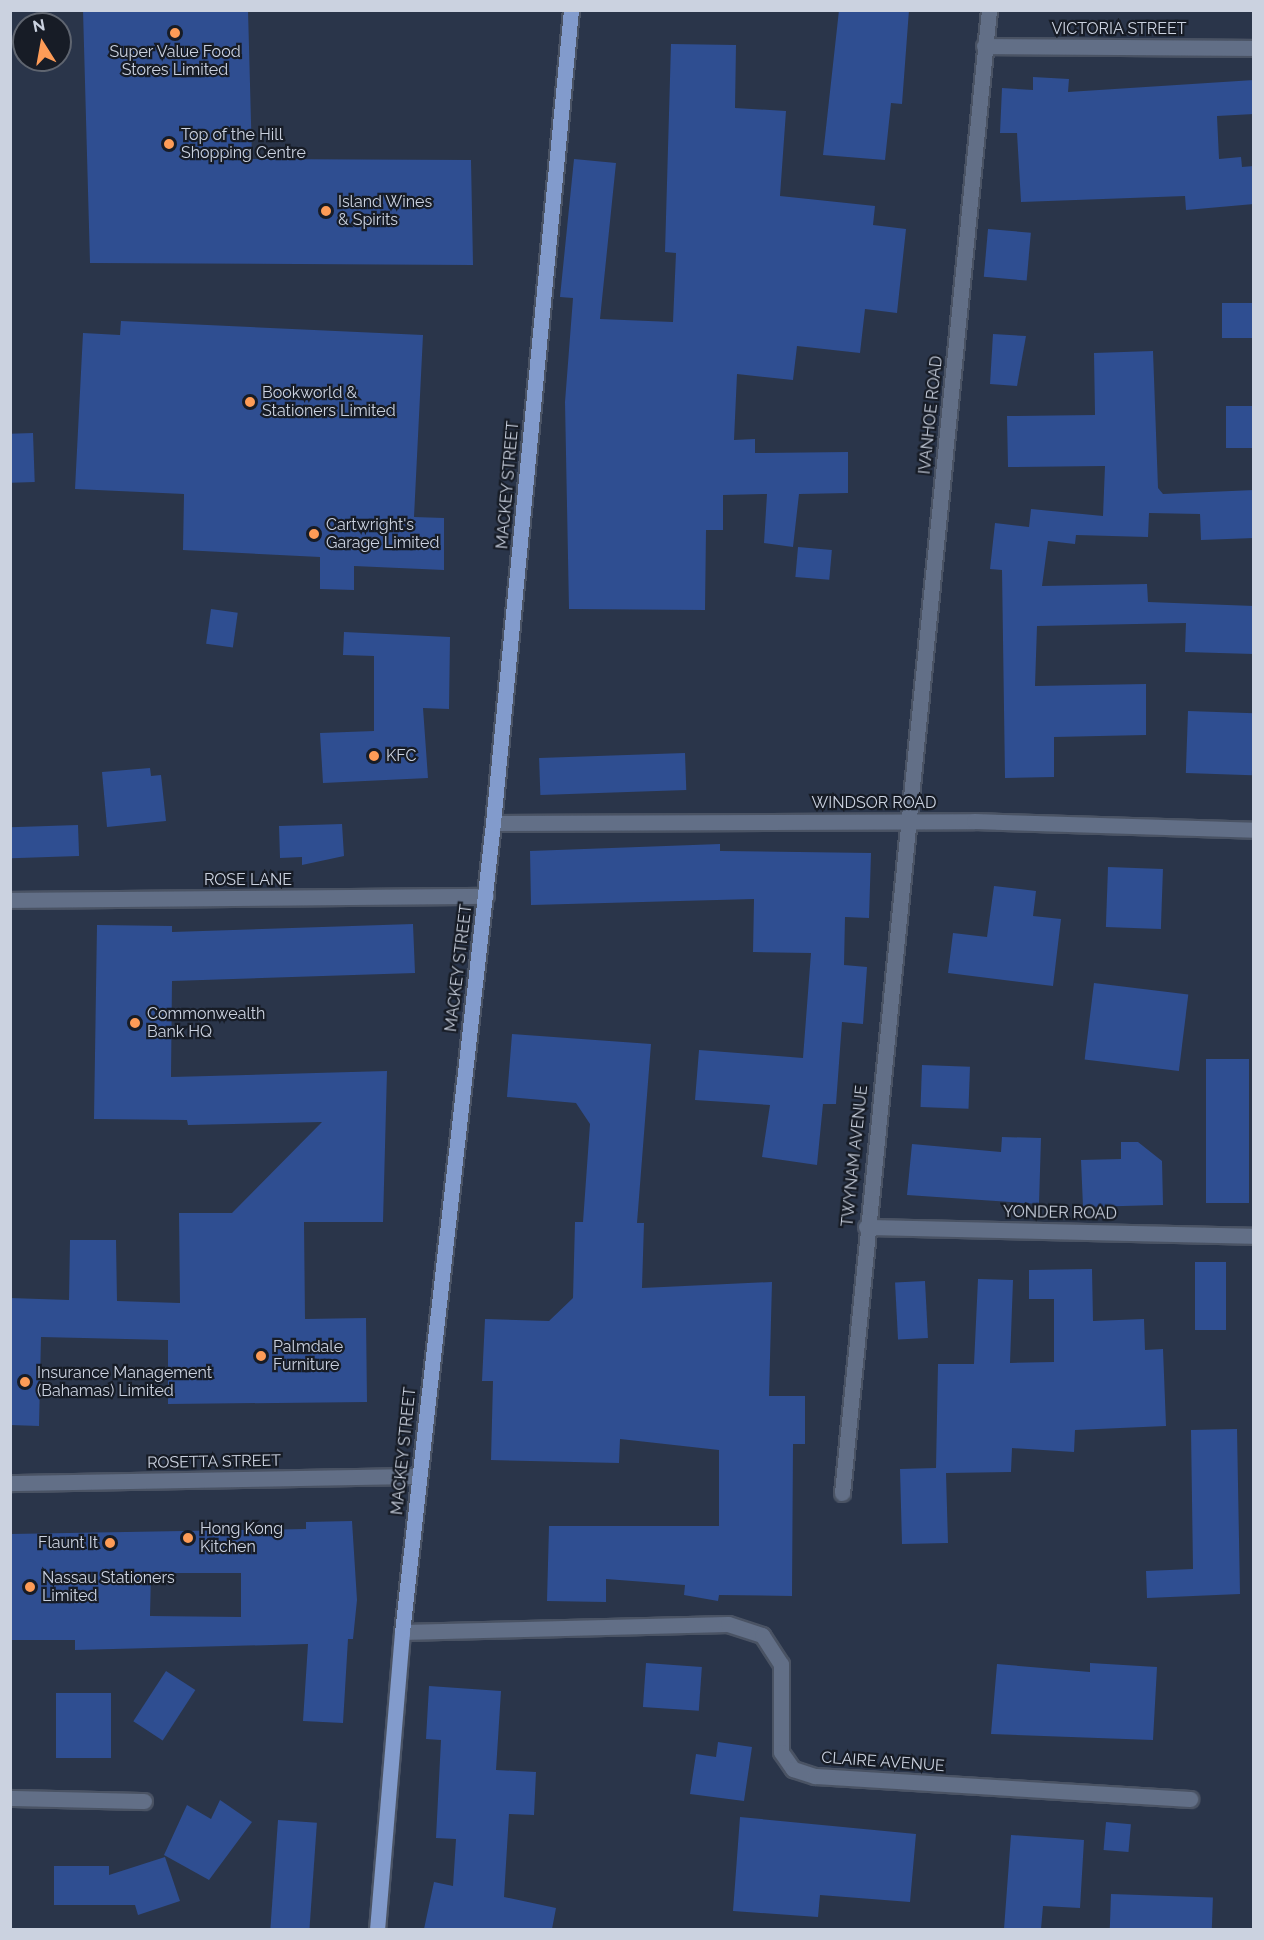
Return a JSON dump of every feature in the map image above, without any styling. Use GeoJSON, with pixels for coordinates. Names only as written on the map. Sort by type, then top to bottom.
{"type":"FeatureCollection","features":[{"type":"Feature","properties":{"kind":"main road","name":"MACKEY STREET"},"geometry":{"type":"LineString","coordinates":[[377,1929],[402,1632],[494,823],[572,10]]}},
{"type":"Feature","properties":{"kind":"street","name":"IVANHOE ROAD"},"geometry":{"type":"LineString","coordinates":[[907,823],[989,10]]}},
{"type":"Feature","properties":{"kind":"street","name":"VICTORIA STREET"},"geometry":{"type":"LineString","coordinates":[[984,46],[1254,48]]}},
{"type":"Feature","properties":{"kind":"street","name":"WINDSOR ROAD"},"geometry":{"type":"LineString","coordinates":[[494,823],[907,823],[1254,830]]}},
{"type":"Feature","properties":{"kind":"street","name":"TWYNAM AVENUE"},"geometry":{"type":"LineString","coordinates":[[842,1492],[907,823]]}},
{"type":"Feature","properties":{"kind":"street","name":"ROSE LANE"},"geometry":{"type":"LineString","coordinates":[[10,900],[486,896]]}},
{"type":"Feature","properties":{"kind":"street","name":"YONDER ROAD"},"geometry":{"type":"LineString","coordinates":[[866,1227],[1254,1236]]}},
{"type":"Feature","properties":{"kind":"street","name":"ROSETTA STREET"},"geometry":{"type":"LineString","coordinates":[[10,1483],[419,1476]]}},
{"type":"Feature","properties":{"kind":"street","name":"CLAIRE AVENUE"},"geometry":{"type":"LineString","coordinates":[[402,1632],[728,1624],[762,1635],[781,1664],[781,1752],[793,1769],[815,1776],[1190,1799]]}},
{"type":"Feature","properties":{"kind":"street"},"geometry":{"type":"LineString","coordinates":[[10,1798],[144,1801]]}},
{"type":"Feature","properties":{"kind":"building","name":"Top of the Hill Shopping Centre"},"geometry":{"type":"Polygon","coordinates":[[[83,10],[248,10],[252,159],[471,160],[473,265],[90,263],[83,10]]]}},
{"type":"Feature","properties":{"kind":"building"},"geometry":{"type":"Polygon","coordinates":[[[839,10],[909,10],[902,104],[891,103],[885,160],[823,155],[839,10]]]}},
{"type":"Feature","properties":{"kind":"building"},"geometry":{"type":"Polygon","coordinates":[[[671,44],[736,45],[735,108],[786,111],[780,196],[875,206],[873,225],[906,229],[897,313],[865,309],[860,353],[797,346],[793,380],[737,374],[734,440],[755,439],[755,453],[848,452],[848,493],[799,494],[793,547],[764,543],[767,494],[723,495],[723,530],[706,530],[705,610],[569,609],[565,402],[573,298],[560,297],[574,159],[616,163],[600,319],[673,322],[676,253],[665,252],[671,44]]]}},
{"type":"Feature","properties":{"kind":"building"},"geometry":{"type":"Polygon","coordinates":[[[1033,77],[1069,79],[1068,92],[1254,80],[1254,114],[1217,116],[1219,159],[1241,157],[1242,167],[1254,166],[1254,204],[1186,210],[1185,196],[1021,202],[1017,133],[1000,133],[1002,88],[1033,90],[1033,77]]]}},
{"type":"Feature","properties":{"kind":"building"},"geometry":{"type":"Polygon","coordinates":[[[988,229],[1031,233],[1027,281],[984,277],[988,229]]]}},
{"type":"Feature","properties":{"kind":"building"},"geometry":{"type":"Polygon","coordinates":[[[1222,303],[1254,303],[1254,338],[1222,338],[1222,303]]]}},
{"type":"Feature","properties":{"kind":"building","name":"Bookworld & Stationers Limited"},"geometry":{"type":"Polygon","coordinates":[[[121,321],[423,335],[414,517],[444,518],[444,570],[354,566],[354,590],[320,589],[320,557],[183,550],[184,494],[75,489],[83,333],[120,335],[121,321]]]}},
{"type":"Feature","properties":{"kind":"building"},"geometry":{"type":"Polygon","coordinates":[[[993,334],[1026,336],[1017,386],[990,384],[993,334]]]}},
{"type":"Feature","properties":{"kind":"building"},"geometry":{"type":"Polygon","coordinates":[[[1153,351],[1158,488],[1163,494],[1254,490],[1254,538],[1201,540],[1200,514],[1149,513],[1148,537],[1076,535],[1075,544],[1048,541],[1042,586],[1147,584],[1148,602],[1254,606],[1254,654],[1185,652],[1186,623],[1037,626],[1035,686],[1146,684],[1146,735],[1054,737],[1054,777],[1005,778],[1002,570],[990,569],[995,523],[1029,527],[1031,509],[1103,516],[1105,466],[1008,467],[1007,416],[1095,415],[1094,353],[1153,351]]]}},
{"type":"Feature","properties":{"kind":"building"},"geometry":{"type":"Polygon","coordinates":[[[1226,406],[1254,406],[1254,448],[1226,448],[1226,406]]]}},
{"type":"Feature","properties":{"kind":"building"},"geometry":{"type":"Polygon","coordinates":[[[33,433],[35,482],[12,483],[10,434],[33,433]]]}},
{"type":"Feature","properties":{"kind":"building"},"geometry":{"type":"Polygon","coordinates":[[[798,547],[832,550],[829,580],[795,577],[798,547]]]}},
{"type":"Feature","properties":{"kind":"building"},"geometry":{"type":"Polygon","coordinates":[[[211,609],[238,613],[233,647],[206,644],[211,609]]]}},
{"type":"Feature","properties":{"kind":"building"},"geometry":{"type":"Polygon","coordinates":[[[344,632],[450,637],[449,709],[423,708],[428,778],[323,783],[320,733],[374,731],[374,656],[343,655],[344,632]]]}},
{"type":"Feature","properties":{"kind":"building"},"geometry":{"type":"Polygon","coordinates":[[[1188,711],[1254,713],[1252,775],[1186,773],[1188,711]]]}},
{"type":"Feature","properties":{"kind":"building"},"geometry":{"type":"Polygon","coordinates":[[[685,753],[686,790],[540,795],[539,758],[685,753]]]}},
{"type":"Feature","properties":{"kind":"building"},"geometry":{"type":"Polygon","coordinates":[[[150,768],[151,776],[161,775],[166,821],[107,827],[102,772],[150,768]]]}},
{"type":"Feature","properties":{"kind":"building"},"geometry":{"type":"Polygon","coordinates":[[[342,824],[344,856],[302,865],[302,857],[280,858],[279,826],[342,824]]]}},
{"type":"Feature","properties":{"kind":"building"},"geometry":{"type":"Polygon","coordinates":[[[78,825],[79,856],[11,858],[10,827],[78,825]]]}},
{"type":"Feature","properties":{"kind":"building"},"geometry":{"type":"Polygon","coordinates":[[[720,844],[720,851],[871,853],[869,918],[845,917],[844,965],[867,967],[863,1024],[842,1022],[836,1104],[823,1104],[817,1165],[762,1157],[770,1105],[695,1100],[699,1050],[803,1058],[811,953],[753,952],[754,899],[531,905],[530,851],[720,844]]]}},
{"type":"Feature","properties":{"kind":"building"},"geometry":{"type":"Polygon","coordinates":[[[1108,867],[1163,869],[1161,929],[1106,927],[1108,867]]]}},
{"type":"Feature","properties":{"kind":"building"},"geometry":{"type":"Polygon","coordinates":[[[994,886],[1036,891],[1033,916],[1061,919],[1053,986],[948,973],[953,933],[987,937],[994,886]]]}},
{"type":"Feature","properties":{"kind":"building"},"geometry":{"type":"Polygon","coordinates":[[[413,924],[415,973],[172,981],[171,1077],[387,1071],[383,1222],[304,1222],[305,1319],[366,1318],[367,1402],[168,1404],[168,1340],[41,1337],[39,1426],[10,1425],[10,1298],[69,1300],[70,1240],[116,1240],[117,1301],[180,1303],[179,1213],[232,1213],[322,1122],[188,1125],[187,1120],[94,1119],[97,925],[172,926],[172,932],[413,924]]]}},
{"type":"Feature","properties":{"kind":"building"},"geometry":{"type":"Polygon","coordinates":[[[1094,983],[1188,995],[1179,1071],[1085,1059],[1094,983]]]}},
{"type":"Feature","properties":{"kind":"building"},"geometry":{"type":"Polygon","coordinates":[[[512,1034],[651,1044],[637,1223],[644,1223],[642,1288],[772,1282],[769,1396],[805,1396],[805,1444],[793,1444],[792,1596],[719,1595],[718,1601],[684,1595],[685,1585],[606,1579],[606,1602],[547,1601],[549,1526],[719,1526],[719,1450],[620,1439],[619,1463],[491,1460],[493,1381],[482,1381],[485,1319],[549,1321],[573,1298],[575,1222],[583,1222],[590,1124],[576,1103],[507,1097],[512,1034]]]}},
{"type":"Feature","properties":{"kind":"building"},"geometry":{"type":"Polygon","coordinates":[[[1206,1059],[1249,1059],[1249,1203],[1206,1203],[1206,1059]]]}},
{"type":"Feature","properties":{"kind":"building"},"geometry":{"type":"Polygon","coordinates":[[[922,1065],[970,1067],[969,1109],[921,1107],[922,1065]]]}},
{"type":"Feature","properties":{"kind":"building"},"geometry":{"type":"Polygon","coordinates":[[[1002,1137],[1041,1138],[1039,1204],[907,1195],[912,1144],[1001,1152],[1002,1137]]]}},
{"type":"Feature","properties":{"kind":"building"},"geometry":{"type":"Polygon","coordinates":[[[1121,1142],[1138,1142],[1162,1161],[1163,1205],[1083,1207],[1081,1160],[1121,1159],[1121,1142]]]}},
{"type":"Feature","properties":{"kind":"building"},"geometry":{"type":"Polygon","coordinates":[[[1195,1262],[1226,1262],[1226,1330],[1195,1330],[1195,1262]]]}},
{"type":"Feature","properties":{"kind":"building"},"geometry":{"type":"Polygon","coordinates":[[[1092,1269],[1093,1321],[1144,1319],[1145,1350],[1163,1349],[1166,1426],[1075,1430],[1074,1452],[1012,1448],[1011,1472],[946,1473],[948,1543],[902,1544],[900,1469],[936,1468],[938,1364],[974,1364],[978,1279],[1013,1280],[1010,1363],[1054,1362],[1054,1299],[1029,1299],[1029,1270],[1092,1269]]]}},
{"type":"Feature","properties":{"kind":"building"},"geometry":{"type":"Polygon","coordinates":[[[925,1281],[928,1338],[898,1339],[895,1283],[925,1281]]]}},
{"type":"Feature","properties":{"kind":"building"},"geometry":{"type":"Polygon","coordinates":[[[1237,1429],[1240,1594],[1147,1598],[1146,1571],[1193,1569],[1191,1430],[1237,1429]]]}},
{"type":"Feature","properties":{"kind":"building"},"geometry":{"type":"Polygon","coordinates":[[[352,1521],[357,1600],[353,1639],[348,1639],[343,1723],[303,1721],[308,1644],[75,1650],[75,1640],[10,1640],[10,1534],[306,1529],[306,1522],[352,1521]],[[151,1573],[150,1616],[241,1617],[241,1573],[151,1573]]]}},
{"type":"Feature","properties":{"kind":"building"},"geometry":{"type":"Polygon","coordinates":[[[646,1663],[702,1667],[699,1711],[643,1707],[646,1663]]]}},
{"type":"Feature","properties":{"kind":"building"},"geometry":{"type":"Polygon","coordinates":[[[1090,1663],[1157,1667],[1153,1740],[991,1734],[997,1664],[1090,1672],[1090,1663]]]}},
{"type":"Feature","properties":{"kind":"building"},"geometry":{"type":"Polygon","coordinates":[[[166,1671],[195,1690],[163,1740],[133,1721],[166,1671]]]}},
{"type":"Feature","properties":{"kind":"building"},"geometry":{"type":"Polygon","coordinates":[[[429,1686],[501,1691],[496,1770],[536,1772],[534,1815],[509,1814],[504,1897],[556,1908],[552,1929],[424,1929],[434,1882],[453,1886],[456,1839],[436,1838],[441,1740],[426,1739],[429,1686]]]}},
{"type":"Feature","properties":{"kind":"building"},"geometry":{"type":"Polygon","coordinates":[[[56,1693],[111,1693],[111,1758],[56,1758],[56,1693]]]}},
{"type":"Feature","properties":{"kind":"building"},"geometry":{"type":"Polygon","coordinates":[[[718,1742],[752,1747],[744,1801],[690,1794],[696,1754],[716,1757],[718,1742]]]}},
{"type":"Feature","properties":{"kind":"building"},"geometry":{"type":"Polygon","coordinates":[[[220,1800],[252,1822],[209,1880],[164,1855],[187,1805],[211,1819],[220,1800]]]}},
{"type":"Feature","properties":{"kind":"building"},"geometry":{"type":"Polygon","coordinates":[[[740,1817],[916,1834],[910,1902],[820,1895],[818,1917],[733,1911],[740,1817]]]}},
{"type":"Feature","properties":{"kind":"building"},"geometry":{"type":"Polygon","coordinates":[[[278,1820],[317,1823],[309,1930],[270,1929],[278,1820]]]}},
{"type":"Feature","properties":{"kind":"building"},"geometry":{"type":"Polygon","coordinates":[[[1106,1822],[1131,1824],[1128,1852],[1104,1850],[1106,1822]]]}},
{"type":"Feature","properties":{"kind":"building"},"geometry":{"type":"Polygon","coordinates":[[[1011,1835],[1084,1840],[1080,1908],[1043,1906],[1041,1929],[1004,1929],[1011,1835]]]}},
{"type":"Feature","properties":{"kind":"building"},"geometry":{"type":"Polygon","coordinates":[[[165,1857],[180,1901],[138,1915],[135,1905],[54,1905],[54,1866],[109,1866],[109,1875],[165,1857]]]}},
{"type":"Feature","properties":{"kind":"building"},"geometry":{"type":"Polygon","coordinates":[[[1111,1894],[1213,1898],[1212,1930],[1110,1929],[1111,1894]]]}},
{"type":"Feature","properties":{"kind":"place","name":"Super Value Food Stores Limited"},"geometry":{"type":"Point","coordinates":[175,33]}},
{"type":"Feature","properties":{"kind":"place","name":"Top of the Hill Shopping Centre"},"geometry":{"type":"Point","coordinates":[169,144]}},
{"type":"Feature","properties":{"kind":"place","name":"Island Wines & Spirits"},"geometry":{"type":"Point","coordinates":[326,211]}},
{"type":"Feature","properties":{"kind":"place","name":"Bookworld & Stationers Limited"},"geometry":{"type":"Point","coordinates":[250,402]}},
{"type":"Feature","properties":{"kind":"place","name":"Cartwright's Garage Limited"},"geometry":{"type":"Point","coordinates":[314,534]}},
{"type":"Feature","properties":{"kind":"place","name":"KFC"},"geometry":{"type":"Point","coordinates":[374,756]}},
{"type":"Feature","properties":{"kind":"place","name":"Commonwealth Bank HQ"},"geometry":{"type":"Point","coordinates":[135,1023]}},
{"type":"Feature","properties":{"kind":"place","name":"Palmdale Furniture"},"geometry":{"type":"Point","coordinates":[261,1356]}},
{"type":"Feature","properties":{"kind":"place","name":"Insurance Management (Bahamas) Limited"},"geometry":{"type":"Point","coordinates":[25,1382]}},
{"type":"Feature","properties":{"kind":"place","name":"Hong Kong Kitchen"},"geometry":{"type":"Point","coordinates":[188,1538]}},
{"type":"Feature","properties":{"kind":"place","name":"Flaunt It"},"geometry":{"type":"Point","coordinates":[110,1543]}},
{"type":"Feature","properties":{"kind":"place","name":"Nassau Stationers Limited"},"geometry":{"type":"Point","coordinates":[30,1587]}}]}
